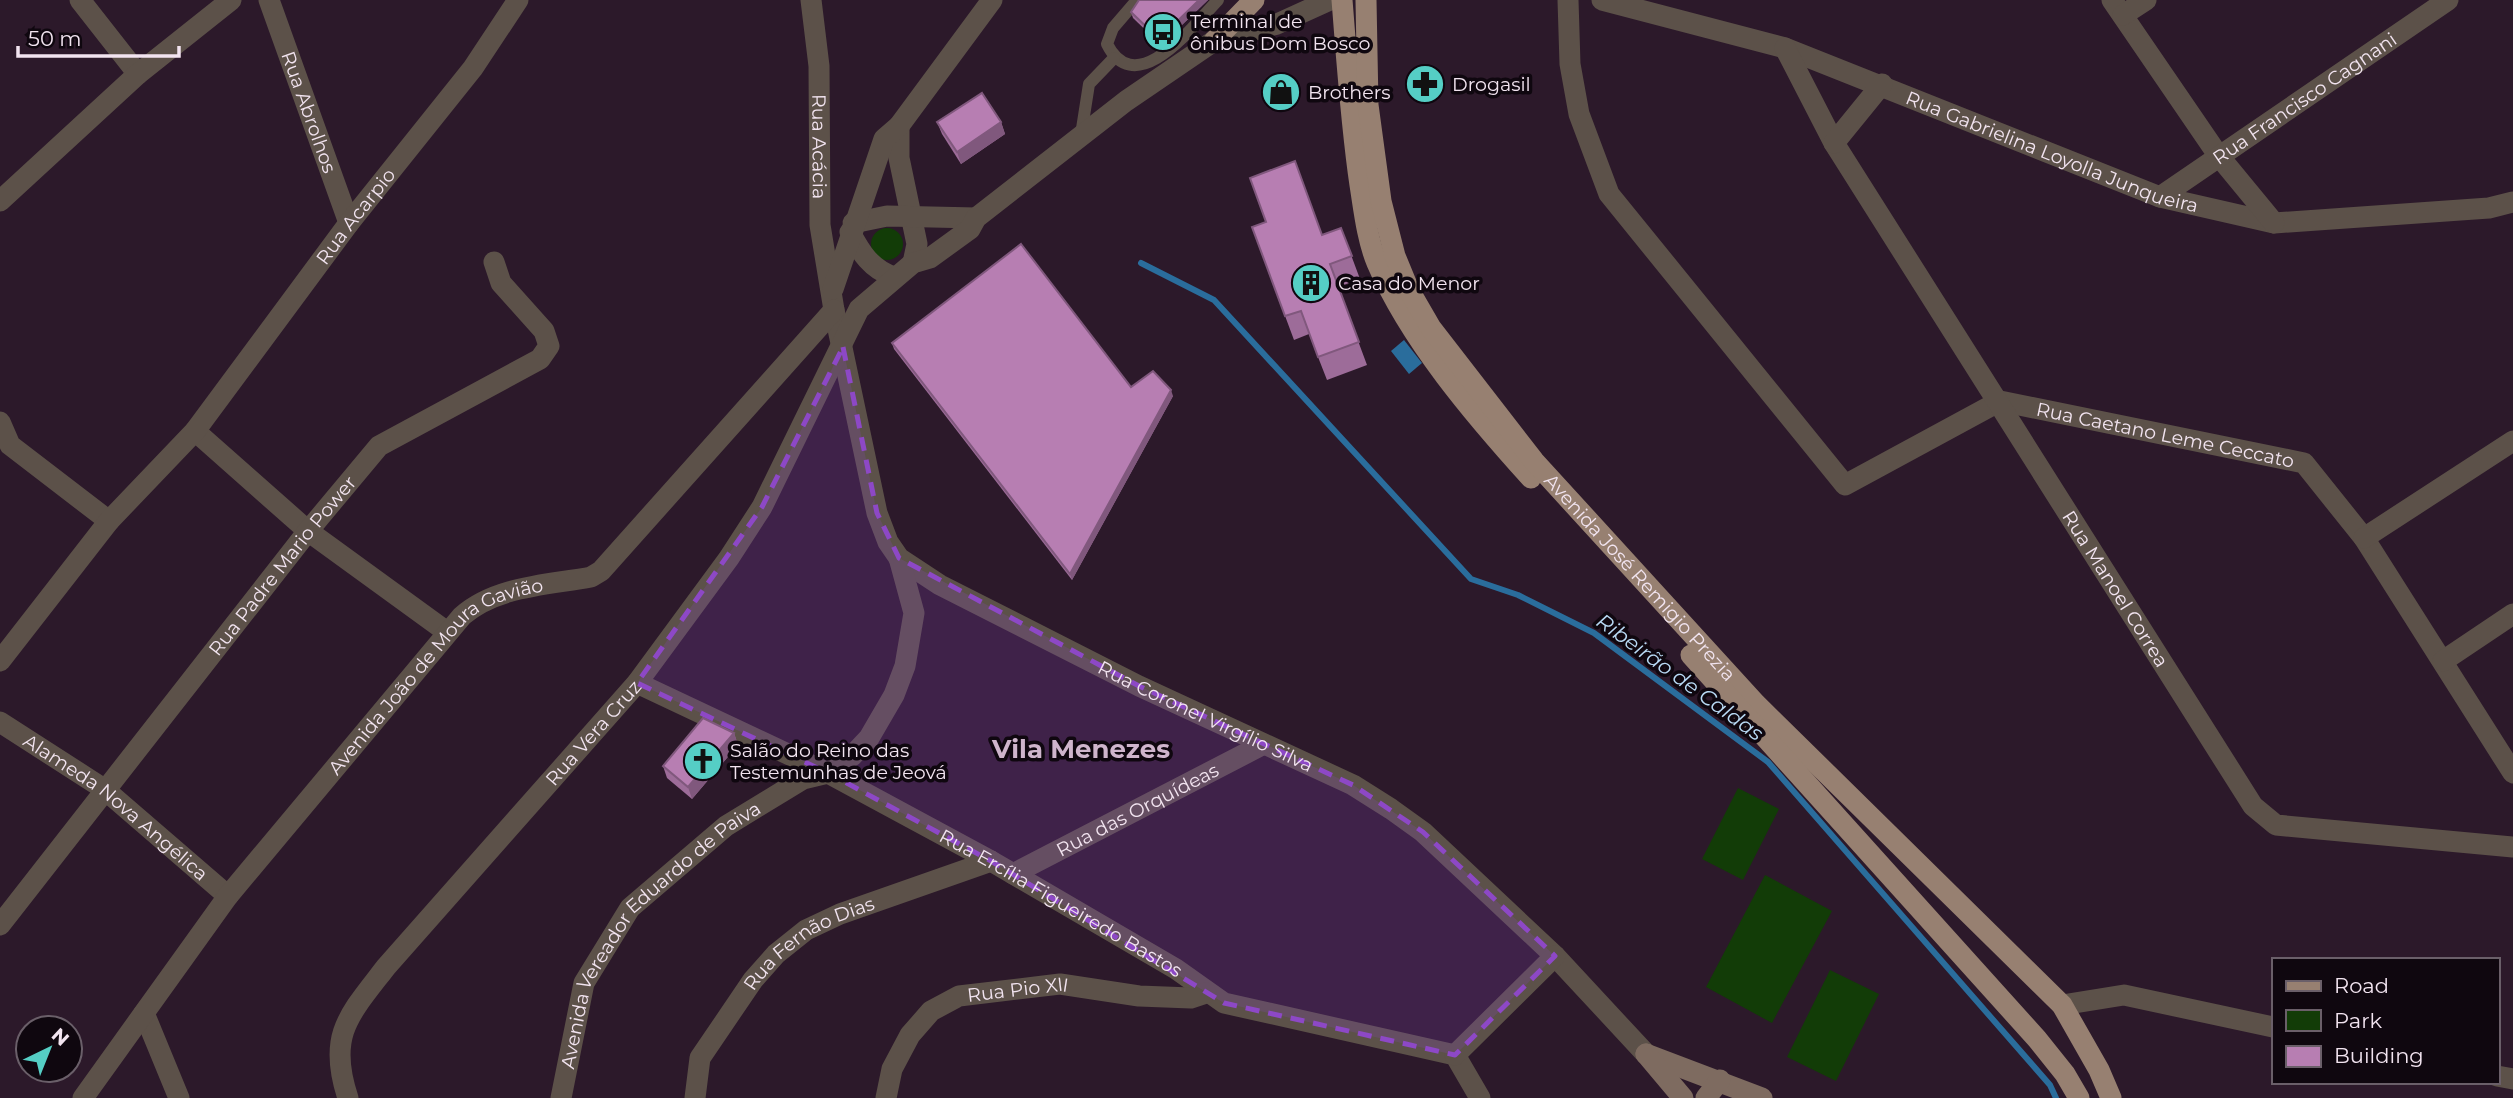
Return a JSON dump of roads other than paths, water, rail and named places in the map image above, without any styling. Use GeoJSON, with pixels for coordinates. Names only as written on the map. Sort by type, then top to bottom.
{"type":"FeatureCollection","features":[{"type":"Feature","properties":{"kind":"main road"},"geometry":{"type":"LineString","coordinates":[[1214,41],[1254,0]]}},
{"type":"Feature","properties":{"kind":"main road","name":"Avenida José Remigio Prezia"},"geometry":{"type":"LineString","coordinates":[[1342,0],[1357,162],[1365,216],[1377,261],[1419,335],[1486,428],[2037,1039],[2065,1074],[2079,1098]]}},
{"type":"Feature","properties":{"kind":"main road","name":"Avenida José Remigio Prezia"},"geometry":{"type":"LineString","coordinates":[[1366,0],[1368,105],[1381,201],[1395,256],[1409,290],[1431,328],[1534,461],[1756,704],[2062,1005],[2099,1070],[2111,1098]]}},
{"type":"Feature","properties":{"kind":"street"},"geometry":{"type":"LineString","coordinates":[[80,0],[138,74]]}},
{"type":"Feature","properties":{"kind":"street"},"geometry":{"type":"LineString","coordinates":[[0,201],[138,74],[231,0]]}},
{"type":"Feature","properties":{"kind":"street","name":"Rua Abrolhos"},"geometry":{"type":"LineString","coordinates":[[269,0],[349,223]]}},
{"type":"Feature","properties":{"kind":"street","name":"Rua Acarpio"},"geometry":{"type":"LineString","coordinates":[[0,661],[109,521],[195,431],[349,223],[473,68],[518,0]]}},
{"type":"Feature","properties":{"kind":"street","name":"Rua Acácia"},"geometry":{"type":"LineString","coordinates":[[811,0],[819,65],[820,225],[833,302]]}},
{"type":"Feature","properties":{"kind":"street"},"geometry":{"type":"LineString","coordinates":[[833,302],[851,228],[884,139],[899,126],[992,0]]}},
{"type":"Feature","properties":{"kind":"street"},"geometry":{"type":"LineString","coordinates":[[1214,41],[1277,24],[1330,0]]}},
{"type":"Feature","properties":{"kind":"street"},"geometry":{"type":"LineString","coordinates":[[1568,0],[1570,64],[1579,114],[1609,194],[1845,485],[2000,401]]}},
{"type":"Feature","properties":{"kind":"street","name":"Rua Gabrielina Loyolla Junqueira"},"geometry":{"type":"LineString","coordinates":[[1602,0],[1785,48],[1882,84],[2160,197],[2274,223],[2489,208],[2513,202]]}},
{"type":"Feature","properties":{"kind":"street"},"geometry":{"type":"LineString","coordinates":[[2146,0],[2118,8],[2218,155],[2274,223]]}},
{"type":"Feature","properties":{"kind":"street","name":"Rua Francisco Cagnani"},"geometry":{"type":"LineString","coordinates":[[2160,197],[2448,0]]}},
{"type":"Feature","properties":{"kind":"street","name":"Rua Vera Cruz"},"geometry":{"type":"LineString","coordinates":[[348,1098],[339,1072],[338,1042],[358,1003],[386,967],[637,683],[762,507],[843,347],[859,309],[894,277],[913,263],[930,258],[970,229],[976,218],[1081,137],[1214,41]]}},
{"type":"Feature","properties":{"kind":"street","name":"Rua Manoel Correa"},"geometry":{"type":"LineString","coordinates":[[1785,48],[1834,143],[2000,401],[2253,806],[2276,825],[2513,847]]}},
{"type":"Feature","properties":{"kind":"street"},"geometry":{"type":"LineString","coordinates":[[1834,143],[1882,84]]}},
{"type":"Feature","properties":{"kind":"street"},"geometry":{"type":"LineString","coordinates":[[899,126],[900,158],[917,244],[913,263]]}},
{"type":"Feature","properties":{"kind":"street"},"geometry":{"type":"LineString","coordinates":[[851,228],[872,218],[976,218]]}},
{"type":"Feature","properties":{"kind":"street"},"geometry":{"type":"LineString","coordinates":[[851,228],[873,266],[894,277]]}},
{"type":"Feature","properties":{"kind":"street","name":"Rua Padre Mario Power"},"geometry":{"type":"LineString","coordinates":[[0,925],[308,531],[379,446],[540,359],[549,346],[544,331],[500,283],[494,262]]}},
{"type":"Feature","properties":{"kind":"street","name":"Rua Coronel Virgílio Silva"},"geometry":{"type":"LineString","coordinates":[[833,302],[877,513],[888,542],[899,558],[940,585],[1262,745],[1353,785],[1391,809],[1432,839],[1555,956],[1683,1098]]}},
{"type":"Feature","properties":{"kind":"street","name":"Avenida João de Moura Gavião"},"geometry":{"type":"LineString","coordinates":[[83,1098],[228,896],[447,632],[474,606],[498,595],[591,577],[601,571],[833,302]]}},
{"type":"Feature","properties":{"kind":"street","name":"Rua Caetano Leme Ceccato"},"geometry":{"type":"LineString","coordinates":[[2000,401],[2304,463],[2364,538],[2513,773]]}},
{"type":"Feature","properties":{"kind":"street"},"geometry":{"type":"LineString","coordinates":[[0,422],[10,445],[109,521]]}},
{"type":"Feature","properties":{"kind":"street"},"geometry":{"type":"LineString","coordinates":[[195,431],[308,531],[447,632]]}},
{"type":"Feature","properties":{"kind":"street"},"geometry":{"type":"LineString","coordinates":[[2364,538],[2513,441]]}},
{"type":"Feature","properties":{"kind":"street","name":"Avenida Vereador Eduardo de Paiva"},"geometry":{"type":"LineString","coordinates":[[561,1098],[584,983],[630,908],[726,826],[803,779],[828,773],[852,756],[869,738],[894,695],[905,666],[914,612],[899,558]]}},
{"type":"Feature","properties":{"kind":"street"},"geometry":{"type":"LineString","coordinates":[[2443,661],[2513,614]]}},
{"type":"Feature","properties":{"kind":"street","name":"Rua Ercília Figueiredo Bastos"},"geometry":{"type":"LineString","coordinates":[[637,683],[828,773],[991,861],[1176,969],[1206,993],[1224,1003],[1455,1055]]}},
{"type":"Feature","properties":{"kind":"street","name":"Alameda Nova Angélica"},"geometry":{"type":"LineString","coordinates":[[0,722],[104,789],[228,896]]}},
{"type":"Feature","properties":{"kind":"street","name":"Rua das Orquídeas"},"geometry":{"type":"LineString","coordinates":[[1013,874],[1262,745]]}},
{"type":"Feature","properties":{"kind":"street","name":"Rua Fernão Dias"},"geometry":{"type":"LineString","coordinates":[[695,1098],[700,1058],[753,980],[776,954],[806,930],[841,914],[991,861]]}},
{"type":"Feature","properties":{"kind":"street"},"geometry":{"type":"LineString","coordinates":[[1480,1098],[1455,1055],[1555,956]]}},
{"type":"Feature","properties":{"kind":"street","name":"Rua Pio XII"},"geometry":{"type":"LineString","coordinates":[[886,1098],[892,1069],[910,1035],[931,1011],[959,996],[1060,984],[1139,996],[1191,998],[1206,993]]}},
{"type":"Feature","properties":{"kind":"street"},"geometry":{"type":"LineString","coordinates":[[2062,1005],[2124,995],[2272,1027]]}},
{"type":"Feature","properties":{"kind":"street"},"geometry":{"type":"LineString","coordinates":[[144,1013],[180,1098]]}},
{"type":"Feature","properties":{"kind":"street"},"geometry":{"type":"LineString","coordinates":[[1646,1054],[1762,1098]]}},
{"type":"Feature","properties":{"kind":"street"},"geometry":{"type":"LineString","coordinates":[[1706,1098],[1720,1080]]}},
{"type":"Feature","properties":{"kind":"lane"},"geometry":{"type":"LineString","coordinates":[[1137,0],[1113,28],[1107,44],[1114,58],[1131,66],[1152,62],[1168,51],[1218,0]]}},
{"type":"Feature","properties":{"kind":"lane"},"geometry":{"type":"LineString","coordinates":[[1081,137],[1089,85],[1114,58]]}},
{"type":"Feature","properties":{"kind":"water"},"geometry":{"type":"Polygon","coordinates":[[[1404,340],[1422,363],[1409,374],[1391,351],[1404,340]]]}},
{"type":"Feature","properties":{"kind":"waterway","name":"Ribeirão de Caldas"},"geometry":{"type":"LineString","coordinates":[[1141,263],[1214,300],[1471,579],[1518,595],[1594,633],[1768,762],[2050,1085],[2056,1098]]}},
{"type":"Feature","properties":{"kind":"place","name":"Terminal de ônibus Dom Bosco"},"geometry":{"type":"Point","coordinates":[1163,32]}},
{"type":"Feature","properties":{"kind":"place","name":"Drogasil"},"geometry":{"type":"Point","coordinates":[1425,84]}},
{"type":"Feature","properties":{"kind":"place","name":"Brothers"},"geometry":{"type":"Point","coordinates":[1281,92]}},
{"type":"Feature","properties":{"kind":"place","name":"Casa do Menor"},"geometry":{"type":"Point","coordinates":[1311,283]}},
{"type":"Feature","properties":{"kind":"place","name":"Salão do Reino das Testemunhas de Jeová"},"geometry":{"type":"Point","coordinates":[703,761]}},
{"type":"Feature","properties":{"kind":"district","name":"Vila Menezes"},"geometry":{"type":"Point","coordinates":[1081,749]}}]}
